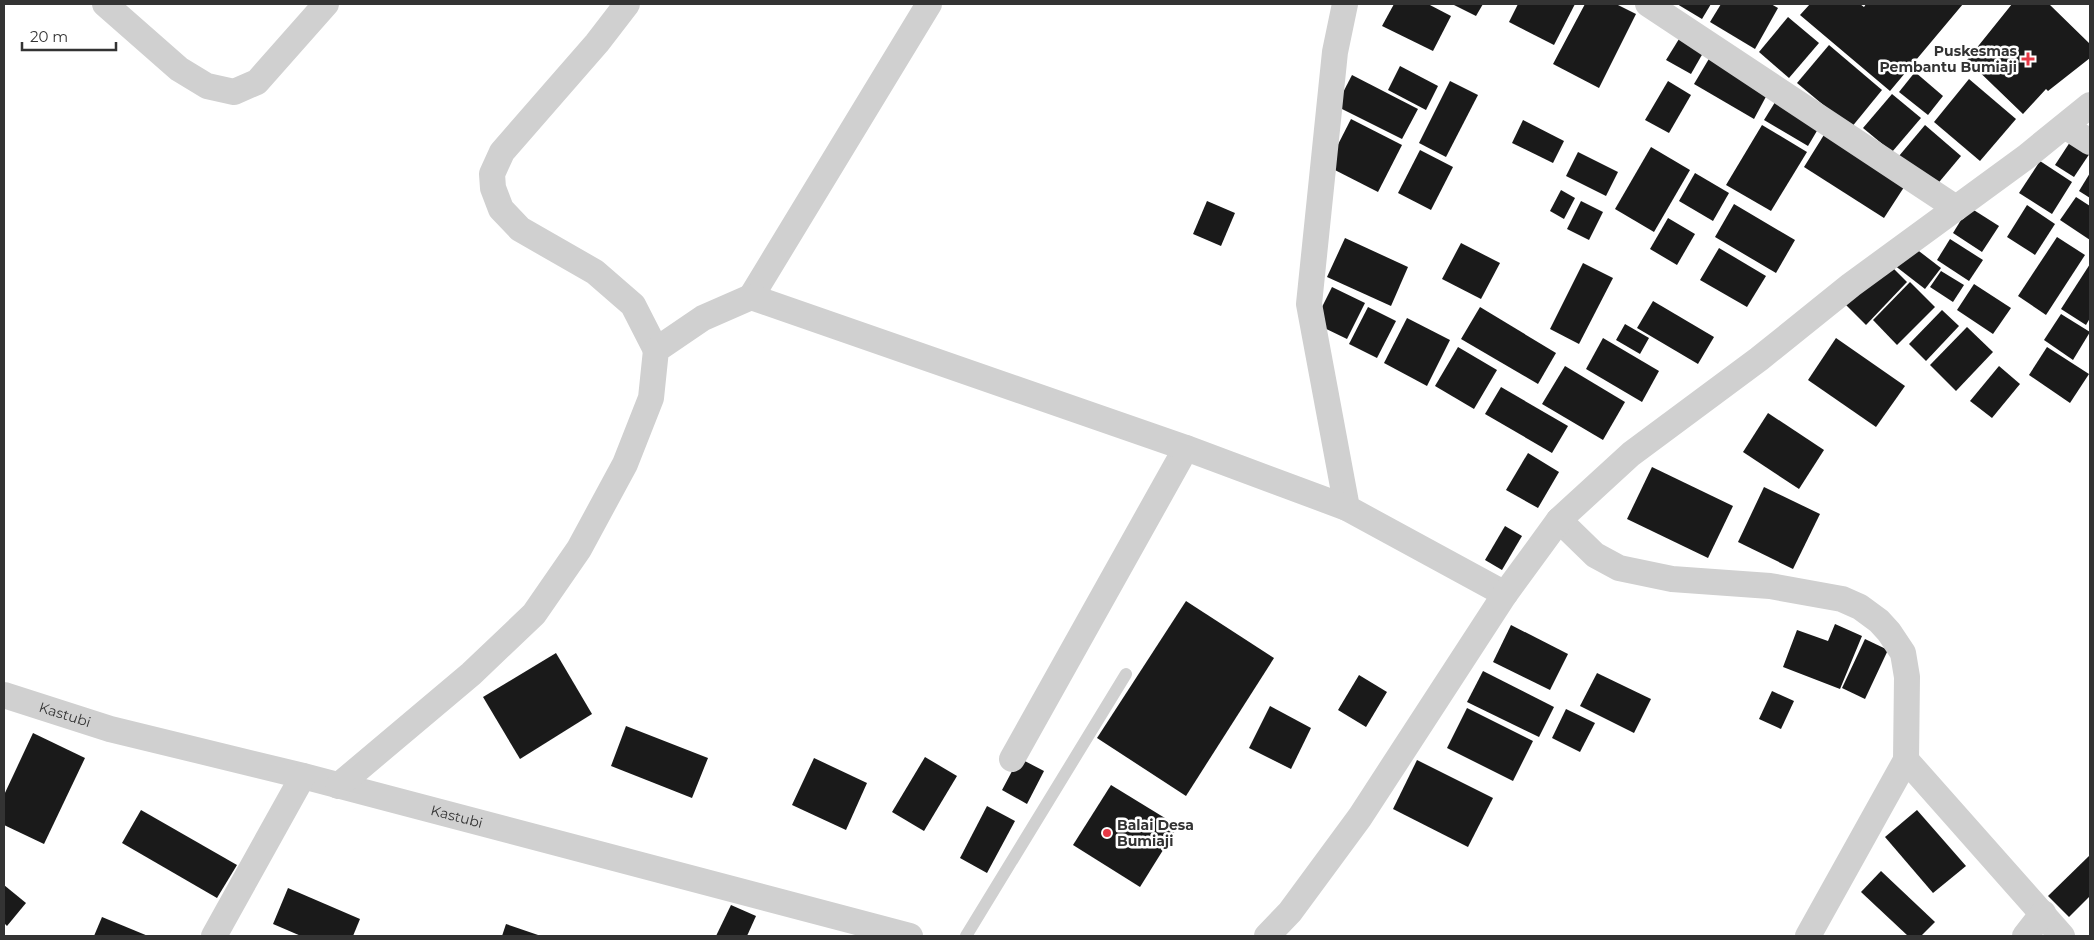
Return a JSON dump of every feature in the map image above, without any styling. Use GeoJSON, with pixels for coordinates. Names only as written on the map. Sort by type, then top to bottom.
{"type":"FeatureCollection","features":[{"type":"Feature","properties":{"kind":"street"},"geometry":{"type":"LineString","coordinates":[[105,4],[179,69],[207,86],[234,92],[257,82],[326,4]]}},
{"type":"Feature","properties":{"kind":"street"},"geometry":{"type":"LineString","coordinates":[[338,786],[471,674],[534,614],[579,549],[625,464],[651,398],[656,350],[633,305],[595,272],[520,229],[501,209],[493,188],[492,174],[502,152],[597,43],[627,4]]}},
{"type":"Feature","properties":{"kind":"street"},"geometry":{"type":"LineString","coordinates":[[656,350],[703,318],[751,297],[928,4]]}},
{"type":"Feature","properties":{"kind":"street"},"geometry":{"type":"LineString","coordinates":[[1345,4],[1335,52],[1309,304],[1347,508]]}},
{"type":"Feature","properties":{"kind":"street"},"geometry":{"type":"LineString","coordinates":[[1648,4],[1956,208]]}},
{"type":"Feature","properties":{"kind":"street"},"geometry":{"type":"LineString","coordinates":[[1267,936],[1290,912],[1360,817],[1505,594],[1560,520],[1631,454],[1759,359],[1851,285],[2026,157],[2090,105]]}},
{"type":"Feature","properties":{"kind":"street"},"geometry":{"type":"LineString","coordinates":[[2065,126],[2090,142]]}},
{"type":"Feature","properties":{"kind":"street"},"geometry":{"type":"LineString","coordinates":[[751,297],[1186,448],[1347,508],[1505,594]]}},
{"type":"Feature","properties":{"kind":"street"},"geometry":{"type":"LineString","coordinates":[[1012,759],[1186,448]]}},
{"type":"Feature","properties":{"kind":"street"},"geometry":{"type":"LineString","coordinates":[[1560,520],[1595,554],[1619,568],[1672,579],[1770,586],[1842,599],[1860,607],[1879,621],[1903,653],[1907,677],[1906,760],[1808,936]]}},
{"type":"Feature","properties":{"kind":"street","name":"Kastubi"},"geometry":{"type":"LineString","coordinates":[[4,694],[110,729],[303,776],[910,936]]}},
{"type":"Feature","properties":{"kind":"street"},"geometry":{"type":"LineString","coordinates":[[1906,760],[2062,936]]}},
{"type":"Feature","properties":{"kind":"street"},"geometry":{"type":"LineString","coordinates":[[214,936],[303,776]]}},
{"type":"Feature","properties":{"kind":"street"},"geometry":{"type":"LineString","coordinates":[[2025,936],[2043,913]]}},
{"type":"Feature","properties":{"kind":"lane"},"geometry":{"type":"LineString","coordinates":[[966,936],[1126,674]]}},
{"type":"Feature","properties":{"kind":"building"},"geometry":{"type":"Polygon","coordinates":[[[1394,4],[1428,4],[1451,16],[1433,51],[1382,26],[1394,4]]]}},
{"type":"Feature","properties":{"kind":"building"},"geometry":{"type":"Polygon","coordinates":[[[1452,4],[1483,4],[1476,16],[1452,4]]]}},
{"type":"Feature","properties":{"kind":"building"},"geometry":{"type":"Polygon","coordinates":[[[1518,4],[1575,4],[1554,45],[1509,22],[1518,4]]]}},
{"type":"Feature","properties":{"kind":"building"},"geometry":{"type":"Polygon","coordinates":[[[1585,4],[1616,4],[1636,14],[1599,88],[1553,64],[1585,4]]]}},
{"type":"Feature","properties":{"kind":"building"},"geometry":{"type":"Polygon","coordinates":[[[1677,4],[1711,4],[1702,19],[1677,4]]]}},
{"type":"Feature","properties":{"kind":"building"},"geometry":{"type":"Polygon","coordinates":[[[1721,4],[1771,4],[1778,8],[1755,49],[1710,22],[1721,4]]]}},
{"type":"Feature","properties":{"kind":"building"},"geometry":{"type":"Polygon","coordinates":[[[1810,4],[1860,4],[1864,7],[1866,4],[1963,4],[1890,91],[1800,15],[1810,4]]]}},
{"type":"Feature","properties":{"kind":"building","name":"Puskesmas Pembantu Bumiaji"},"geometry":{"type":"Polygon","coordinates":[[[2012,4],[2049,4],[2090,44],[2090,58],[2048,91],[2046,89],[2023,114],[1967,60],[2012,4]]]}},
{"type":"Feature","properties":{"kind":"building"},"geometry":{"type":"Polygon","coordinates":[[[1788,17],[1819,43],[1789,78],[1759,52],[1788,17]]]}},
{"type":"Feature","properties":{"kind":"building"},"geometry":{"type":"Polygon","coordinates":[[[1679,39],[1703,53],[1691,74],[1666,60],[1679,39]]]}},
{"type":"Feature","properties":{"kind":"building"},"geometry":{"type":"Polygon","coordinates":[[[1829,45],[1882,90],[1851,128],[1797,83],[1829,45]]]}},
{"type":"Feature","properties":{"kind":"building"},"geometry":{"type":"Polygon","coordinates":[[[1710,57],[1769,91],[1754,119],[1694,84],[1710,57]]]}},
{"type":"Feature","properties":{"kind":"building"},"geometry":{"type":"Polygon","coordinates":[[[1400,66],[1438,86],[1426,110],[1388,90],[1400,66]]]}},
{"type":"Feature","properties":{"kind":"building"},"geometry":{"type":"Polygon","coordinates":[[[1915,72],[1943,96],[1928,115],[1899,92],[1915,72]]]}},
{"type":"Feature","properties":{"kind":"building"},"geometry":{"type":"Polygon","coordinates":[[[1352,75],[1418,109],[1402,139],[1336,106],[1352,75]]]}},
{"type":"Feature","properties":{"kind":"building"},"geometry":{"type":"Polygon","coordinates":[[[1969,79],[2016,119],[1980,161],[1934,122],[1969,79]]]}},
{"type":"Feature","properties":{"kind":"building"},"geometry":{"type":"Polygon","coordinates":[[[1450,81],[1478,95],[1446,157],[1419,143],[1450,81]]]}},
{"type":"Feature","properties":{"kind":"building"},"geometry":{"type":"Polygon","coordinates":[[[1668,81],[1691,95],[1669,133],[1645,120],[1668,81]]]}},
{"type":"Feature","properties":{"kind":"building"},"geometry":{"type":"Polygon","coordinates":[[[1892,94],[1921,118],[1892,152],[1863,128],[1892,94]]]}},
{"type":"Feature","properties":{"kind":"building"},"geometry":{"type":"Polygon","coordinates":[[[1777,99],[1821,124],[1808,146],[1764,120],[1777,99]]]}},
{"type":"Feature","properties":{"kind":"building"},"geometry":{"type":"Polygon","coordinates":[[[1351,119],[1402,145],[1378,192],[1327,166],[1351,119]]]}},
{"type":"Feature","properties":{"kind":"building"},"geometry":{"type":"Polygon","coordinates":[[[1523,120],[1564,141],[1553,163],[1512,143],[1523,120]]]}},
{"type":"Feature","properties":{"kind":"building"},"geometry":{"type":"Polygon","coordinates":[[[1762,125],[1807,152],[1771,211],[1726,185],[1762,125]]]}},
{"type":"Feature","properties":{"kind":"building"},"geometry":{"type":"Polygon","coordinates":[[[1925,125],[1961,156],[1935,187],[1899,156],[1925,125]]]}},
{"type":"Feature","properties":{"kind":"building"},"geometry":{"type":"Polygon","coordinates":[[[1827,130],[1908,181],[1884,218],[1804,167],[1827,130]]]}},
{"type":"Feature","properties":{"kind":"building"},"geometry":{"type":"Polygon","coordinates":[[[2072,139],[2090,153],[2074,177],[2055,165],[2072,139]]]}},
{"type":"Feature","properties":{"kind":"building"},"geometry":{"type":"Polygon","coordinates":[[[1651,147],[1690,170],[1654,232],[1615,209],[1651,147]]]}},
{"type":"Feature","properties":{"kind":"building"},"geometry":{"type":"Polygon","coordinates":[[[1420,150],[1453,167],[1431,210],[1398,193],[1420,150]]]}},
{"type":"Feature","properties":{"kind":"building"},"geometry":{"type":"Polygon","coordinates":[[[1578,152],[1618,172],[1606,196],[1566,176],[1578,152]]]}},
{"type":"Feature","properties":{"kind":"building"},"geometry":{"type":"Polygon","coordinates":[[[2040,161],[2072,182],[2052,214],[2019,193],[2040,161]]]}},
{"type":"Feature","properties":{"kind":"building"},"geometry":{"type":"Polygon","coordinates":[[[1695,173],[1729,193],[1713,221],[1679,201],[1695,173]]]}},
{"type":"Feature","properties":{"kind":"building"},"geometry":{"type":"Polygon","coordinates":[[[2090,173],[2090,198],[2079,191],[2090,173]]]}},
{"type":"Feature","properties":{"kind":"building"},"geometry":{"type":"Polygon","coordinates":[[[1561,190],[1575,198],[1564,219],[1550,211],[1561,190]]]}},
{"type":"Feature","properties":{"kind":"building"},"geometry":{"type":"Polygon","coordinates":[[[2076,197],[2090,206],[2090,240],[2060,220],[2076,197]]]}},
{"type":"Feature","properties":{"kind":"building"},"geometry":{"type":"Polygon","coordinates":[[[1207,201],[1235,213],[1221,246],[1193,234],[1207,201]]]}},
{"type":"Feature","properties":{"kind":"building"},"geometry":{"type":"Polygon","coordinates":[[[1581,201],[1603,212],[1589,240],[1567,229],[1581,201]]]}},
{"type":"Feature","properties":{"kind":"building"},"geometry":{"type":"Polygon","coordinates":[[[1734,204],[1795,240],[1776,273],[1715,237],[1734,204]]]}},
{"type":"Feature","properties":{"kind":"building"},"geometry":{"type":"Polygon","coordinates":[[[2027,205],[2055,224],[2035,255],[2007,237],[2027,205]]]}},
{"type":"Feature","properties":{"kind":"building"},"geometry":{"type":"Polygon","coordinates":[[[1969,207],[1999,226],[1982,252],[1953,233],[1969,207]]]}},
{"type":"Feature","properties":{"kind":"building"},"geometry":{"type":"Polygon","coordinates":[[[1668,218],[1695,234],[1677,265],[1650,249],[1668,218]]]}},
{"type":"Feature","properties":{"kind":"building"},"geometry":{"type":"Polygon","coordinates":[[[2057,237],[2085,255],[2046,315],[2018,296],[2057,237]]]}},
{"type":"Feature","properties":{"kind":"building"},"geometry":{"type":"Polygon","coordinates":[[[1345,238],[1408,267],[1391,306],[1327,277],[1345,238]]]}},
{"type":"Feature","properties":{"kind":"building"},"geometry":{"type":"Polygon","coordinates":[[[1950,239],[1983,260],[1969,281],[1937,260],[1950,239]]]}},
{"type":"Feature","properties":{"kind":"building"},"geometry":{"type":"Polygon","coordinates":[[[1461,243],[1500,263],[1481,299],[1442,279],[1461,243]]]}},
{"type":"Feature","properties":{"kind":"building"},"geometry":{"type":"Polygon","coordinates":[[[1911,245],[1941,268],[1925,289],[1894,265],[1911,245]]]}},
{"type":"Feature","properties":{"kind":"building"},"geometry":{"type":"Polygon","coordinates":[[[1719,248],[1766,276],[1747,307],[1700,280],[1719,248]]]}},
{"type":"Feature","properties":{"kind":"building"},"geometry":{"type":"Polygon","coordinates":[[[1887,262],[1907,282],[1866,325],[1846,305],[1887,262]]]}},
{"type":"Feature","properties":{"kind":"building"},"geometry":{"type":"Polygon","coordinates":[[[1583,263],[1613,278],[1579,344],[1550,329],[1583,263]]]}},
{"type":"Feature","properties":{"kind":"building"},"geometry":{"type":"Polygon","coordinates":[[[2090,264],[2090,318],[2086,325],[2061,309],[2090,264]]]}},
{"type":"Feature","properties":{"kind":"building"},"geometry":{"type":"Polygon","coordinates":[[[1941,271],[1964,285],[1953,302],[1930,287],[1941,271]]]}},
{"type":"Feature","properties":{"kind":"building"},"geometry":{"type":"Polygon","coordinates":[[[1910,282],[1935,307],[1897,345],[1873,320],[1910,282]]]}},
{"type":"Feature","properties":{"kind":"building"},"geometry":{"type":"Polygon","coordinates":[[[1974,284],[2011,308],[1993,334],[1957,310],[1974,284]]]}},
{"type":"Feature","properties":{"kind":"building"},"geometry":{"type":"Polygon","coordinates":[[[1332,287],[1365,303],[1347,339],[1314,323],[1332,287]]]}},
{"type":"Feature","properties":{"kind":"building"},"geometry":{"type":"Polygon","coordinates":[[[1653,301],[1714,337],[1698,364],[1637,328],[1653,301]]]}},
{"type":"Feature","properties":{"kind":"building"},"geometry":{"type":"Polygon","coordinates":[[[1368,307],[1396,321],[1377,358],[1349,344],[1368,307]]]}},
{"type":"Feature","properties":{"kind":"building"},"geometry":{"type":"Polygon","coordinates":[[[1480,307],[1556,353],[1538,384],[1461,339],[1480,307]]]}},
{"type":"Feature","properties":{"kind":"building"},"geometry":{"type":"Polygon","coordinates":[[[1942,310],[1959,326],[1926,361],[1909,344],[1942,310]]]}},
{"type":"Feature","properties":{"kind":"building"},"geometry":{"type":"Polygon","coordinates":[[[2061,314],[2090,332],[2073,360],[2044,340],[2061,314]]]}},
{"type":"Feature","properties":{"kind":"building"},"geometry":{"type":"Polygon","coordinates":[[[1407,318],[1450,340],[1427,386],[1384,363],[1407,318]]]}},
{"type":"Feature","properties":{"kind":"building"},"geometry":{"type":"Polygon","coordinates":[[[1625,324],[1649,338],[1640,354],[1616,340],[1625,324]]]}},
{"type":"Feature","properties":{"kind":"building"},"geometry":{"type":"Polygon","coordinates":[[[1967,327],[1993,352],[1956,391],[1930,365],[1967,327]]]}},
{"type":"Feature","properties":{"kind":"building"},"geometry":{"type":"Polygon","coordinates":[[[1603,338],[1659,371],[1642,402],[1586,369],[1603,338]]]}},
{"type":"Feature","properties":{"kind":"building"},"geometry":{"type":"Polygon","coordinates":[[[1836,338],[1905,386],[1876,427],[1808,380],[1836,338]]]}},
{"type":"Feature","properties":{"kind":"building"},"geometry":{"type":"Polygon","coordinates":[[[1458,347],[1497,370],[1474,409],[1435,386],[1458,347]]]}},
{"type":"Feature","properties":{"kind":"building"},"geometry":{"type":"Polygon","coordinates":[[[2047,347],[2089,374],[2070,403],[2029,375],[2047,347]]]}},
{"type":"Feature","properties":{"kind":"building"},"geometry":{"type":"Polygon","coordinates":[[[1565,366],[1625,402],[1603,440],[1542,404],[1565,366]]]}},
{"type":"Feature","properties":{"kind":"building"},"geometry":{"type":"Polygon","coordinates":[[[1999,366],[2020,384],[1992,418],[1970,401],[1999,366]]]}},
{"type":"Feature","properties":{"kind":"building"},"geometry":{"type":"Polygon","coordinates":[[[1501,387],[1568,426],[1552,453],[1485,414],[1501,387]]]}},
{"type":"Feature","properties":{"kind":"building"},"geometry":{"type":"Polygon","coordinates":[[[1768,413],[1824,450],[1799,489],[1743,452],[1768,413]]]}},
{"type":"Feature","properties":{"kind":"building"},"geometry":{"type":"Polygon","coordinates":[[[1528,453],[1559,472],[1538,508],[1506,490],[1528,453]]]}},
{"type":"Feature","properties":{"kind":"building"},"geometry":{"type":"Polygon","coordinates":[[[1652,467],[1733,506],[1708,558],[1627,519],[1652,467]]]}},
{"type":"Feature","properties":{"kind":"building"},"geometry":{"type":"Polygon","coordinates":[[[1764,487],[1820,514],[1793,569],[1738,542],[1764,487]]]}},
{"type":"Feature","properties":{"kind":"building"},"geometry":{"type":"Polygon","coordinates":[[[1505,526],[1522,536],[1502,570],[1485,560],[1505,526]]]}},
{"type":"Feature","properties":{"kind":"building"},"geometry":{"type":"Polygon","coordinates":[[[1186,601],[1274,658],[1186,796],[1097,738],[1186,601]]]}},
{"type":"Feature","properties":{"kind":"building"},"geometry":{"type":"Polygon","coordinates":[[[1835,624],[1862,636],[1840,689],[1783,667],[1797,630],[1828,641],[1835,624]]]}},
{"type":"Feature","properties":{"kind":"building"},"geometry":{"type":"Polygon","coordinates":[[[1511,625],[1568,654],[1550,690],[1493,662],[1511,625]]]}},
{"type":"Feature","properties":{"kind":"building"},"geometry":{"type":"Polygon","coordinates":[[[1865,639],[1888,650],[1865,699],[1842,688],[1865,639]]]}},
{"type":"Feature","properties":{"kind":"building"},"geometry":{"type":"Polygon","coordinates":[[[556,653],[592,714],[520,759],[483,697],[556,653]]]}},
{"type":"Feature","properties":{"kind":"building"},"geometry":{"type":"Polygon","coordinates":[[[1483,671],[1554,707],[1539,737],[1467,702],[1483,671]]]}},
{"type":"Feature","properties":{"kind":"building"},"geometry":{"type":"Polygon","coordinates":[[[1597,673],[1651,699],[1634,733],[1580,706],[1597,673]]]}},
{"type":"Feature","properties":{"kind":"building"},"geometry":{"type":"Polygon","coordinates":[[[1359,675],[1387,692],[1366,727],[1338,710],[1359,675]]]}},
{"type":"Feature","properties":{"kind":"building"},"geometry":{"type":"Polygon","coordinates":[[[1772,691],[1794,701],[1781,729],[1759,719],[1772,691]]]}},
{"type":"Feature","properties":{"kind":"building"},"geometry":{"type":"Polygon","coordinates":[[[1270,706],[1311,728],[1291,769],[1249,748],[1270,706]]]}},
{"type":"Feature","properties":{"kind":"building"},"geometry":{"type":"Polygon","coordinates":[[[1467,708],[1533,741],[1513,781],[1447,748],[1467,708]]]}},
{"type":"Feature","properties":{"kind":"building"},"geometry":{"type":"Polygon","coordinates":[[[1566,709],[1595,723],[1580,752],[1552,738],[1566,709]]]}},
{"type":"Feature","properties":{"kind":"building"},"geometry":{"type":"Polygon","coordinates":[[[626,726],[708,758],[692,798],[611,766],[626,726]]]}},
{"type":"Feature","properties":{"kind":"building"},"geometry":{"type":"Polygon","coordinates":[[[33,733],[85,758],[44,844],[4,825],[4,795],[33,733]]]}},
{"type":"Feature","properties":{"kind":"building"},"geometry":{"type":"Polygon","coordinates":[[[925,757],[957,776],[924,831],[892,812],[925,757]]]}},
{"type":"Feature","properties":{"kind":"building"},"geometry":{"type":"Polygon","coordinates":[[[814,758],[867,783],[846,830],[792,805],[814,758]]]}},
{"type":"Feature","properties":{"kind":"building"},"geometry":{"type":"Polygon","coordinates":[[[1019,758],[1044,771],[1027,804],[1002,790],[1019,758]]]}},
{"type":"Feature","properties":{"kind":"building"},"geometry":{"type":"Polygon","coordinates":[[[1417,760],[1493,798],[1468,847],[1393,809],[1417,760]]]}},
{"type":"Feature","properties":{"kind":"building"},"geometry":{"type":"Polygon","coordinates":[[[1111,785],[1178,826],[1140,887],[1073,845],[1111,785]]]}},
{"type":"Feature","properties":{"kind":"building"},"geometry":{"type":"Polygon","coordinates":[[[987,806],[1015,821],[987,873],[960,858],[987,806]]]}},
{"type":"Feature","properties":{"kind":"building"},"geometry":{"type":"Polygon","coordinates":[[[141,810],[237,865],[217,898],[122,843],[141,810]]]}},
{"type":"Feature","properties":{"kind":"building"},"geometry":{"type":"Polygon","coordinates":[[[1917,810],[1966,866],[1933,893],[1885,837],[1917,810]]]}},
{"type":"Feature","properties":{"kind":"building"},"geometry":{"type":"Polygon","coordinates":[[[2090,855],[2090,896],[2069,917],[2048,896],[2090,855]]]}},
{"type":"Feature","properties":{"kind":"building"},"geometry":{"type":"Polygon","coordinates":[[[1881,871],[1935,922],[1921,936],[1908,936],[1861,892],[1881,871]]]}},
{"type":"Feature","properties":{"kind":"building"},"geometry":{"type":"Polygon","coordinates":[[[4,885],[26,903],[7,926],[4,923],[4,885]]]}},
{"type":"Feature","properties":{"kind":"building"},"geometry":{"type":"Polygon","coordinates":[[[288,888],[360,919],[353,936],[301,936],[273,924],[288,888]]]}},
{"type":"Feature","properties":{"kind":"building"},"geometry":{"type":"Polygon","coordinates":[[[731,905],[756,916],[747,936],[716,936],[731,905]]]}},
{"type":"Feature","properties":{"kind":"building"},"geometry":{"type":"Polygon","coordinates":[[[102,917],[148,936],[94,936],[102,917]]]}},
{"type":"Feature","properties":{"kind":"building"},"geometry":{"type":"Polygon","coordinates":[[[506,924],[541,936],[502,936],[506,924]]]}},
{"type":"Feature","properties":{"kind":"place","name":"Puskesmas Pembantu Bumiaji"},"geometry":{"type":"Point","coordinates":[2028,59]}},
{"type":"Feature","properties":{"kind":"place","name":"Balai Desa Bumiaji"},"geometry":{"type":"Point","coordinates":[1107,833]}}]}
